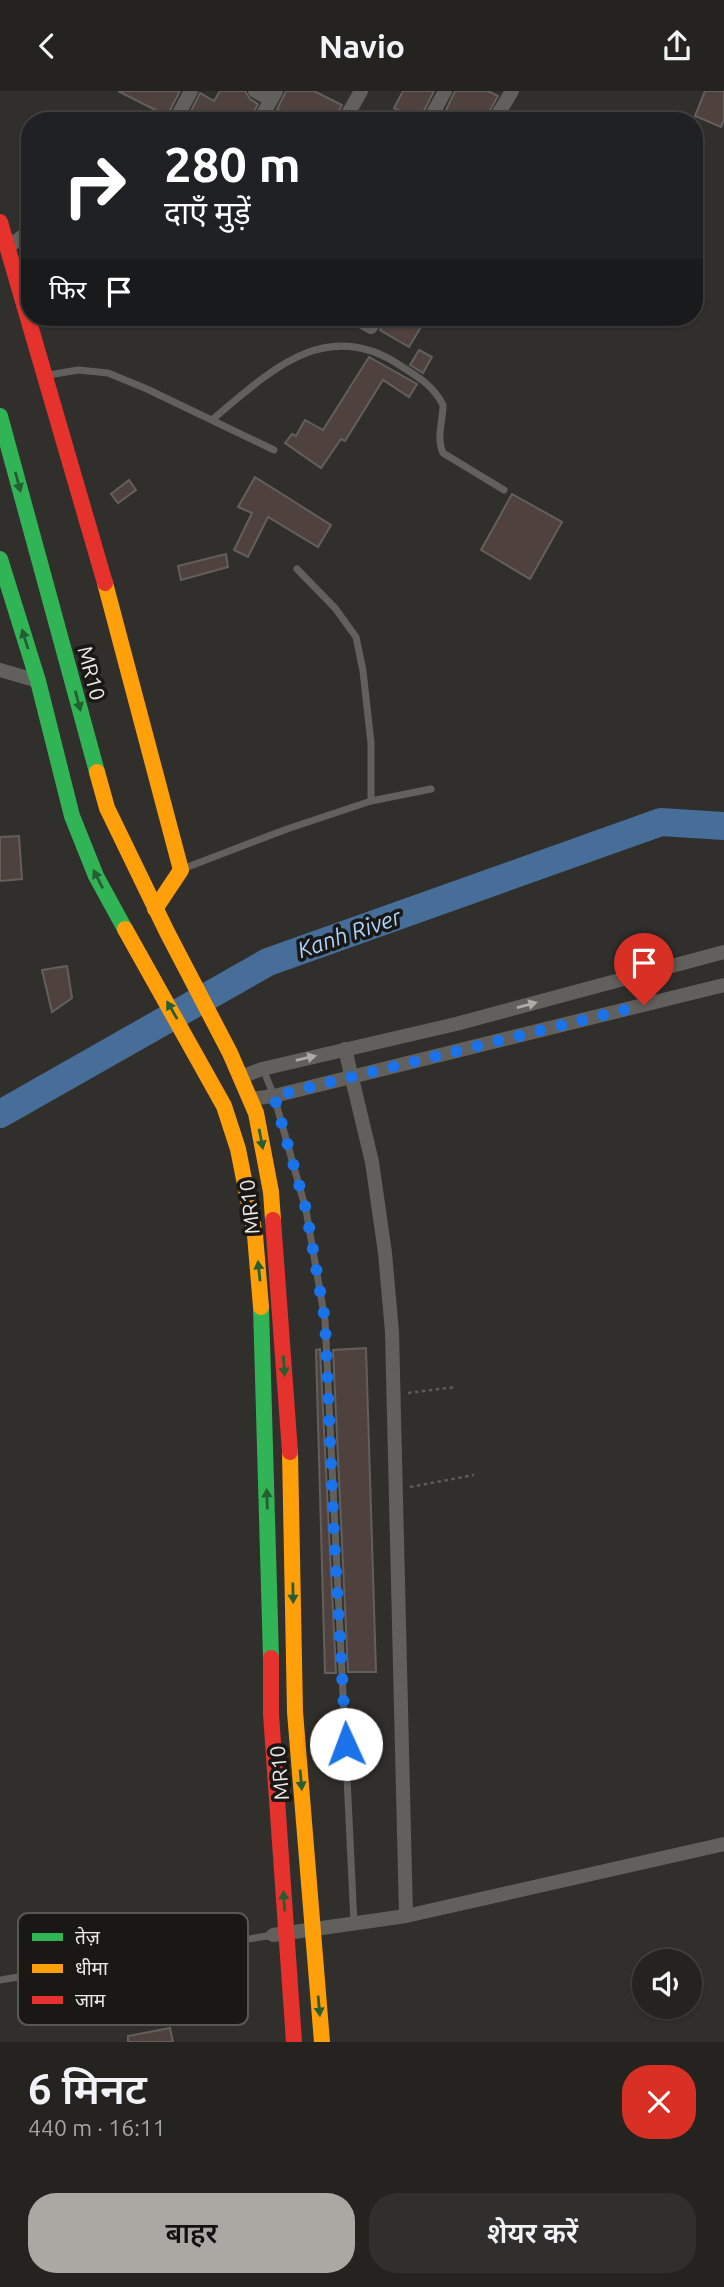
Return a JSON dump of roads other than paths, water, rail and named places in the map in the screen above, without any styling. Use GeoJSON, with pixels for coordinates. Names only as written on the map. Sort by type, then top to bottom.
{"type":"FeatureCollection","features":[{"type":"Feature","properties":{"kind":"main road"},"geometry":{"type":"LineString","coordinates":[[0,222],[21,292]]}},
{"type":"Feature","properties":{"kind":"main road"},"geometry":{"type":"LineString","coordinates":[[31,326],[99,560],[181,870],[155,909]]}},
{"type":"Feature","properties":{"kind":"main road","name":"MR10"},"geometry":{"type":"LineString","coordinates":[[0,416],[107,808],[155,909],[230,1052],[256,1113],[271,1192],[288,1419],[295,1712],[322,2042]]}},
{"type":"Feature","properties":{"kind":"main road","name":"MR10"},"geometry":{"type":"LineString","coordinates":[[0,559],[38,681],[72,816],[96,876],[205,1069],[224,1106],[239,1149],[256,1235],[259,1269],[270,1579],[271,1714],[294,2042]]}},
{"type":"Feature","properties":{"kind":"street"},"geometry":{"type":"LineString","coordinates":[[180,112],[191,91]]}},
{"type":"Feature","properties":{"kind":"street"},"geometry":{"type":"LineString","coordinates":[[255,91],[274,96],[264,112]]}},
{"type":"Feature","properties":{"kind":"street"},"geometry":{"type":"LineString","coordinates":[[349,112],[361,91]]}},
{"type":"Feature","properties":{"kind":"street"},"geometry":{"type":"LineString","coordinates":[[434,112],[445,91]]}},
{"type":"Feature","properties":{"kind":"street"},"geometry":{"type":"LineString","coordinates":[[499,112],[512,91]]}},
{"type":"Feature","properties":{"kind":"street"},"geometry":{"type":"LineString","coordinates":[[8,247],[21,238]]}},
{"type":"Feature","properties":{"kind":"street"},"geometry":{"type":"LineString","coordinates":[[2,675],[38,681]]}},
{"type":"Feature","properties":{"kind":"street"},"geometry":{"type":"LineString","coordinates":[[240,1077],[262,1069],[456,1024],[724,952]]}},
{"type":"Feature","properties":{"kind":"street"},"geometry":{"type":"LineString","coordinates":[[250,1099],[274,1096],[724,985]]}},
{"type":"Feature","properties":{"kind":"street"},"geometry":{"type":"LineString","coordinates":[[345,1049],[372,1162],[385,1253],[392,1332],[406,1916]]}},
{"type":"Feature","properties":{"kind":"street"},"geometry":{"type":"LineString","coordinates":[[273,1935],[406,1916],[724,1844]]}},
{"type":"Feature","properties":{"kind":"lane"},"geometry":{"type":"LineString","coordinates":[[212,419],[271,370],[308,351],[339,345],[362,347],[386,356],[429,385],[443,405],[439,434],[443,453],[504,491]]}},
{"type":"Feature","properties":{"kind":"lane"},"geometry":{"type":"LineString","coordinates":[[45,376],[78,370],[108,373],[274,450]]}},
{"type":"Feature","properties":{"kind":"lane"},"geometry":{"type":"LineString","coordinates":[[296,569],[335,608],[356,637],[363,671],[370,743],[371,801]]}},
{"type":"Feature","properties":{"kind":"lane"},"geometry":{"type":"LineString","coordinates":[[181,870],[287,829],[371,801],[431,789]]}},
{"type":"Feature","properties":{"kind":"lane"},"geometry":{"type":"LineString","coordinates":[[262,1069],[274,1096],[306,1209],[325,1320],[354,1923]]}},
{"type":"Feature","properties":{"kind":"lane"},"geometry":{"type":"LineString","coordinates":[[248,1939],[273,1935]]}},
{"type":"Feature","properties":{"kind":"lane"},"geometry":{"type":"LineString","coordinates":[[0,1980],[18,1977]]}},
{"type":"Feature","properties":{"kind":"waterway","name":"Kanh River"},"geometry":{"type":"LineString","coordinates":[[0,1114],[268,962],[661,822],[724,826]]}}]}
